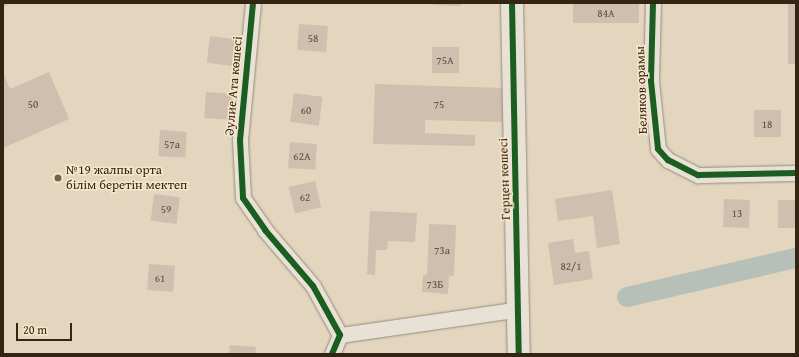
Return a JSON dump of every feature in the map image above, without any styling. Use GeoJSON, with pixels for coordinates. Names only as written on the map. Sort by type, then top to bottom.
{"type":"FeatureCollection","features":[{"type":"Feature","properties":{"kind":"street","name":"Әулие Ата көшесі"},"geometry":{"type":"LineString","coordinates":[[253,3],[240,140],[244,198],[265,230],[313,286],[340,335]]}},
{"type":"Feature","properties":{"kind":"street","name":"Герцен көшесі"},"geometry":{"type":"LineString","coordinates":[[512,3],[520,309],[519,354]]}},
{"type":"Feature","properties":{"kind":"street","name":"Беляков орамы"},"geometry":{"type":"LineString","coordinates":[[653,3],[651,81],[658,149],[668,160],[698,175],[796,173]]}},
{"type":"Feature","properties":{"kind":"street"},"geometry":{"type":"LineString","coordinates":[[332,354],[340,335],[520,309]]}},
{"type":"Feature","properties":{"kind":"building"},"geometry":{"type":"Polygon","coordinates":[[[3,3],[12,3],[3,7],[3,3]]]}},
{"type":"Feature","properties":{"kind":"building"},"geometry":{"type":"Polygon","coordinates":[[[433,3],[461,3],[461,6],[433,5],[433,3]]]}},
{"type":"Feature","properties":{"kind":"building"},"geometry":{"type":"Polygon","coordinates":[[[573,3],[639,3],[639,23],[573,23],[573,3]]]}},
{"type":"Feature","properties":{"kind":"building"},"geometry":{"type":"Polygon","coordinates":[[[788,3],[796,3],[796,64],[788,64],[788,3]]]}},
{"type":"Feature","properties":{"kind":"building"},"geometry":{"type":"Polygon","coordinates":[[[299,24],[328,26],[326,52],[297,50],[299,24]]]}},
{"type":"Feature","properties":{"kind":"building"},"geometry":{"type":"Polygon","coordinates":[[[210,36],[236,39],[233,66],[207,63],[210,36]]]}},
{"type":"Feature","properties":{"kind":"building"},"geometry":{"type":"Polygon","coordinates":[[[432,47],[459,47],[459,73],[432,73],[432,47]]]}},
{"type":"Feature","properties":{"kind":"building"},"geometry":{"type":"Polygon","coordinates":[[[49,72],[69,119],[3,148],[3,73],[10,89],[49,72]]]}},
{"type":"Feature","properties":{"kind":"building"},"geometry":{"type":"Polygon","coordinates":[[[375,84],[504,88],[503,122],[425,120],[425,133],[475,135],[475,146],[373,144],[375,84]]]}},
{"type":"Feature","properties":{"kind":"building"},"geometry":{"type":"Polygon","coordinates":[[[206,92],[232,94],[230,120],[204,118],[206,92]]]}},
{"type":"Feature","properties":{"kind":"building"},"geometry":{"type":"Polygon","coordinates":[[[294,93],[323,97],[319,126],[290,122],[294,93]]]}},
{"type":"Feature","properties":{"kind":"building"},"geometry":{"type":"Polygon","coordinates":[[[754,110],[781,110],[781,137],[754,137],[754,110]]]}},
{"type":"Feature","properties":{"kind":"building"},"geometry":{"type":"Polygon","coordinates":[[[160,130],[187,132],[185,158],[158,156],[160,130]]]}},
{"type":"Feature","properties":{"kind":"building"},"geometry":{"type":"Polygon","coordinates":[[[290,142],[317,144],[315,170],[288,168],[290,142]]]}},
{"type":"Feature","properties":{"kind":"building"},"geometry":{"type":"Polygon","coordinates":[[[315,181],[321,207],[295,213],[289,187],[315,181]]]}},
{"type":"Feature","properties":{"kind":"building"},"geometry":{"type":"Polygon","coordinates":[[[612,190],[620,244],[597,248],[593,216],[558,221],[555,199],[612,190]]]}},
{"type":"Feature","properties":{"kind":"building"},"geometry":{"type":"Polygon","coordinates":[[[154,194],[180,197],[177,224],[151,221],[154,194]]]}},
{"type":"Feature","properties":{"kind":"building"},"geometry":{"type":"Polygon","coordinates":[[[724,199],[750,200],[749,228],[723,227],[724,199]]]}},
{"type":"Feature","properties":{"kind":"building"},"geometry":{"type":"Polygon","coordinates":[[[778,200],[796,200],[796,228],[778,228],[778,200]]]}},
{"type":"Feature","properties":{"kind":"building"},"geometry":{"type":"Polygon","coordinates":[[[370,211],[417,213],[415,242],[388,241],[387,250],[376,250],[375,275],[367,274],[370,211]]]}},
{"type":"Feature","properties":{"kind":"building"},"geometry":{"type":"Polygon","coordinates":[[[429,224],[456,225],[454,276],[433,275],[449,276],[448,294],[422,292],[423,275],[427,275],[429,224]]]}},
{"type":"Feature","properties":{"kind":"building"},"geometry":{"type":"Polygon","coordinates":[[[573,239],[575,253],[589,251],[593,279],[554,285],[548,243],[573,239]]]}},
{"type":"Feature","properties":{"kind":"building"},"geometry":{"type":"Polygon","coordinates":[[[149,264],[175,266],[173,292],[147,290],[149,264]]]}},
{"type":"Feature","properties":{"kind":"building"},"geometry":{"type":"Polygon","coordinates":[[[230,345],[256,347],[255,354],[229,354],[230,345]]]}},
{"type":"Feature","properties":{"kind":"waterway"},"geometry":{"type":"LineString","coordinates":[[627,297],[796,258]]}},
{"type":"Feature","properties":{"kind":"cycle path"},"geometry":{"type":"LineString","coordinates":[[253,3],[240,140],[243,198],[265,230],[313,286],[340,335],[332,354]]}},
{"type":"Feature","properties":{"kind":"cycle path"},"geometry":{"type":"LineString","coordinates":[[512,3],[519,354]]}},
{"type":"Feature","properties":{"kind":"cycle path"},"geometry":{"type":"LineString","coordinates":[[653,3],[651,81],[658,149],[668,160],[698,175],[796,173]]}},
{"type":"Feature","properties":{"kind":"place","name":"№19 жалпы орта білім беретін мектеп"},"geometry":{"type":"Point","coordinates":[58,178]}}]}
